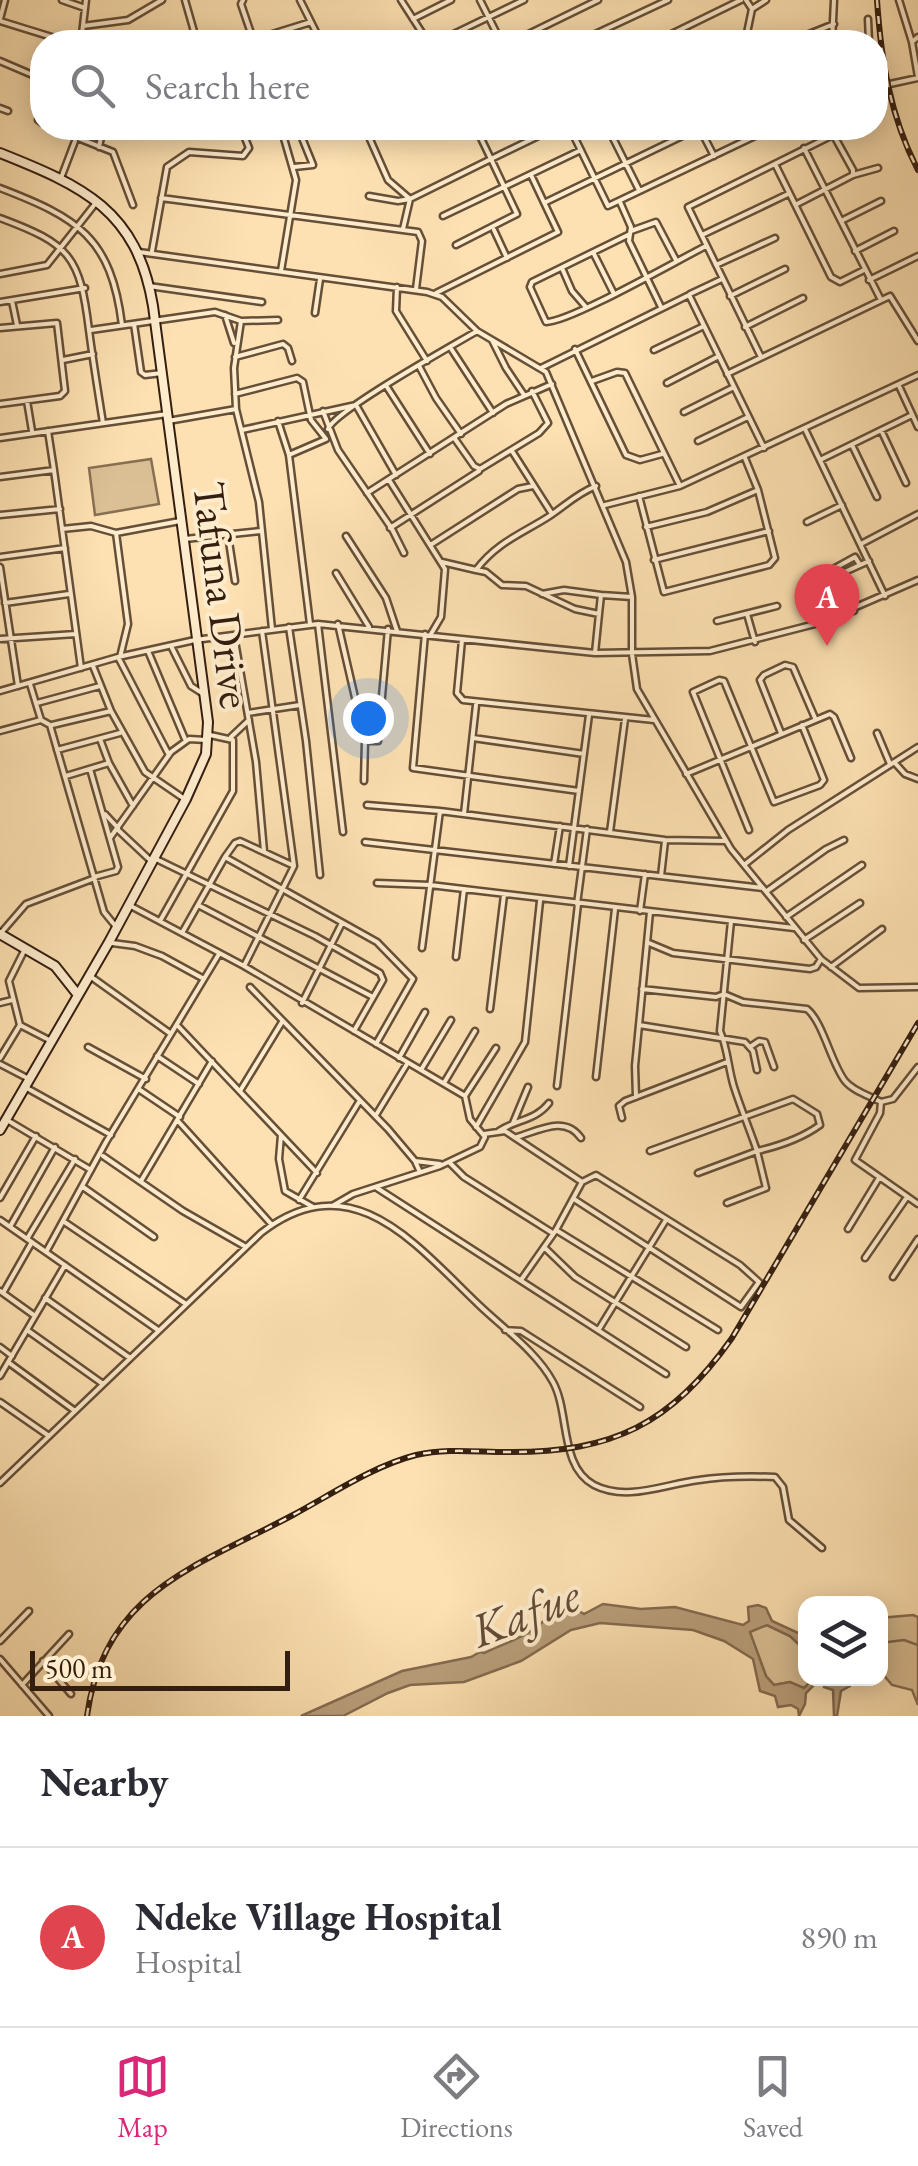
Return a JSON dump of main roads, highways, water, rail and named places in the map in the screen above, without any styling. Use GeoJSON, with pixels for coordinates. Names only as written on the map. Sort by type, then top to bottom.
{"type":"FeatureCollection","features":[{"type":"Feature","properties":{"kind":"main road","name":"Tafuna Drive"},"geometry":{"type":"LineString","coordinates":[[0,154],[60,178],[97,201],[115,219],[137,252],[150,286],[206,694],[208,737],[203,762],[186,799],[110,942],[0,1130]]}},
{"type":"Feature","properties":{"kind":"main road"},"geometry":{"type":"LineString","coordinates":[[0,934],[55,966],[78,995]]}},
{"type":"Feature","properties":{"kind":"waterway"},"geometry":{"type":"LineString","coordinates":[[888,1642],[904,1640],[918,1645]]}},
{"type":"Feature","properties":{"kind":"railway"},"geometry":{"type":"LineString","coordinates":[[877,0],[880,30]]}},
{"type":"Feature","properties":{"kind":"railway"},"geometry":{"type":"LineString","coordinates":[[888,87],[918,170]]}},
{"type":"Feature","properties":{"kind":"railway"},"geometry":{"type":"LineString","coordinates":[[87,1716],[97,1674],[113,1639],[134,1611],[190,1568],[368,1473],[400,1460],[439,1452],[578,1447],[636,1428],[686,1392],[732,1338],[918,1023]]}},
{"type":"Feature","properties":{"kind":"place","name":"Ndeke Village Hospital"},"geometry":{"type":"Point","coordinates":[827,646]}},
{"type":"Feature","properties":{"kind":"water label","name":"Kafue"},"geometry":{"type":"Point","coordinates":[525,1612]}}]}
